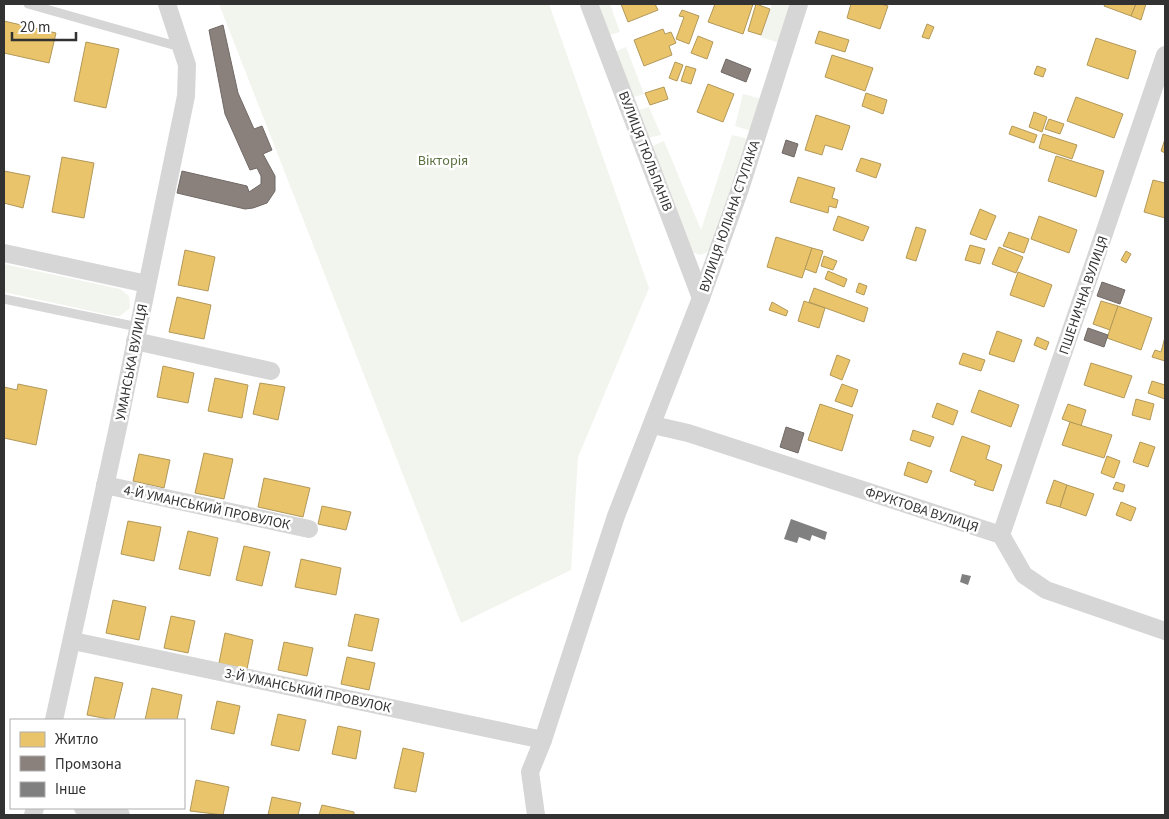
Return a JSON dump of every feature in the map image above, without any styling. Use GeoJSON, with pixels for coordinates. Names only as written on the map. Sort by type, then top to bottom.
{"type":"FeatureCollection","features":[{"type":"Feature","properties":{"kind":"street","name":"УМАНСЬКА ВУЛИЦЯ"},"geometry":{"type":"LineString","coordinates":[[54,719],[106,485],[186,96],[187,65],[167,4]]}},
{"type":"Feature","properties":{"kind":"street","name":"ВУЛИЦЯ ТЮЛЬПАНІВ"},"geometry":{"type":"LineString","coordinates":[[589,4],[701,298]]}},
{"type":"Feature","properties":{"kind":"street","name":"ВУЛИЦЯ ЮЛІАНА СТУПАКА"},"geometry":{"type":"LineString","coordinates":[[536,815],[530,772],[544,740],[616,516],[653,425],[740,189],[799,4]]}},
{"type":"Feature","properties":{"kind":"street","name":"ПШЕНИЧНА ВУЛИЦЯ"},"geometry":{"type":"LineString","coordinates":[[1001,535],[1165,55]]}},
{"type":"Feature","properties":{"kind":"street"},"geometry":{"type":"LineString","coordinates":[[4,254],[147,284]]}},
{"type":"Feature","properties":{"kind":"street"},"geometry":{"type":"LineString","coordinates":[[136,334],[272,371]]}},
{"type":"Feature","properties":{"kind":"street","name":"ФРУКТОВА ВУЛИЦЯ"},"geometry":{"type":"LineString","coordinates":[[653,425],[688,433],[1001,535]]}},
{"type":"Feature","properties":{"kind":"street","name":"4-Й УМАНСЬКИЙ ПРОВУЛОК"},"geometry":{"type":"LineString","coordinates":[[106,485],[309,529]]}},
{"type":"Feature","properties":{"kind":"street"},"geometry":{"type":"LineString","coordinates":[[1001,535],[1024,575],[1046,590],[1165,631]]}},
{"type":"Feature","properties":{"kind":"street","name":"3-Й УМАНСЬКИЙ ПРОВУЛОК"},"geometry":{"type":"LineString","coordinates":[[73,641],[544,740]]}},
{"type":"Feature","properties":{"kind":"street"},"geometry":{"type":"LineString","coordinates":[[88,809],[121,815]]}},
{"type":"Feature","properties":{"kind":"lane"},"geometry":{"type":"LineString","coordinates":[[28,4],[180,47]]}},
{"type":"Feature","properties":{"kind":"lane"},"geometry":{"type":"LineString","coordinates":[[4,299],[136,334]]}},
{"type":"Feature","properties":{"kind":"green space","name":"Вікторія"},"geometry":{"type":"Polygon","coordinates":[[[219,4],[549,4],[649,288],[578,457],[571,570],[461,623],[219,4]]]}},
{"type":"Feature","properties":{"kind":"green space"},"geometry":{"type":"Polygon","coordinates":[[[593,4],[610,4],[620,32],[606,36],[593,4]]]}},
{"type":"Feature","properties":{"kind":"green space"},"geometry":{"type":"Polygon","coordinates":[[[772,4],[793,4],[779,43],[761,37],[772,4]]]}},
{"type":"Feature","properties":{"kind":"green space"},"geometry":{"type":"Polygon","coordinates":[[[626,47],[644,94],[631,98],[612,53],[626,47]]]}},
{"type":"Feature","properties":{"kind":"green space"},"geometry":{"type":"Polygon","coordinates":[[[743,94],[762,99],[751,131],[735,126],[743,94]]]}},
{"type":"Feature","properties":{"kind":"green space"},"geometry":{"type":"Polygon","coordinates":[[[649,107],[661,135],[647,138],[636,111],[649,107]]]}},
{"type":"Feature","properties":{"kind":"green space"},"geometry":{"type":"Polygon","coordinates":[[[732,135],[748,139],[711,247],[706,253],[699,255],[693,252],[650,147],[664,141],[701,230],[732,135]]]}},
{"type":"Feature","properties":{"kind":"green space"},"geometry":{"type":"Polygon","coordinates":[[[4,264],[120,289],[129,296],[130,308],[120,316],[114,316],[4,292],[4,264]]]}},
{"type":"Feature","properties":{"kind":"building: Житло"},"geometry":{"type":"Polygon","coordinates":[[[621,4],[655,4],[658,10],[628,22],[621,4]]]}},
{"type":"Feature","properties":{"kind":"building: Житло"},"geometry":{"type":"Polygon","coordinates":[[[715,4],[753,4],[743,34],[708,22],[715,4]]]}},
{"type":"Feature","properties":{"kind":"building: Житло"},"geometry":{"type":"Polygon","coordinates":[[[756,4],[770,9],[761,35],[748,31],[756,4]]]}},
{"type":"Feature","properties":{"kind":"building: Житло"},"geometry":{"type":"Polygon","coordinates":[[[851,4],[881,4],[888,6],[880,29],[847,18],[851,4]]]}},
{"type":"Feature","properties":{"kind":"building: Житло"},"geometry":{"type":"Polygon","coordinates":[[[1105,4],[1136,4],[1131,16],[1104,6],[1105,4]]]}},
{"type":"Feature","properties":{"kind":"building: Житло"},"geometry":{"type":"Polygon","coordinates":[[[1136,4],[1146,4],[1141,20],[1131,16],[1136,4]]]}},
{"type":"Feature","properties":{"kind":"building: Житло"},"geometry":{"type":"Polygon","coordinates":[[[682,10],[699,16],[689,44],[676,39],[684,17],[679,16],[682,10]]]}},
{"type":"Feature","properties":{"kind":"building: Житло"},"geometry":{"type":"Polygon","coordinates":[[[4,21],[56,33],[49,63],[4,53],[4,21]]]}},
{"type":"Feature","properties":{"kind":"building: Житло"},"geometry":{"type":"Polygon","coordinates":[[[927,24],[934,27],[929,39],[922,37],[927,24]]]}},
{"type":"Feature","properties":{"kind":"building: Житло"},"geometry":{"type":"Polygon","coordinates":[[[663,29],[665,34],[671,32],[676,43],[669,46],[672,55],[644,66],[634,40],[663,29]]]}},
{"type":"Feature","properties":{"kind":"building: Житло"},"geometry":{"type":"Polygon","coordinates":[[[819,31],[849,40],[845,52],[815,43],[819,31]]]}},
{"type":"Feature","properties":{"kind":"building: Житло"},"geometry":{"type":"Polygon","coordinates":[[[698,36],[713,42],[707,59],[691,53],[698,36]]]}},
{"type":"Feature","properties":{"kind":"building: Житло"},"geometry":{"type":"Polygon","coordinates":[[[1096,38],[1136,51],[1128,79],[1087,65],[1096,38]]]}},
{"type":"Feature","properties":{"kind":"building: Житло"},"geometry":{"type":"Polygon","coordinates":[[[86,42],[119,49],[106,108],[74,101],[86,42]]]}},
{"type":"Feature","properties":{"kind":"building: Житло"},"geometry":{"type":"Polygon","coordinates":[[[832,55],[873,68],[865,91],[825,77],[832,55]]]}},
{"type":"Feature","properties":{"kind":"building: Житло"},"geometry":{"type":"Polygon","coordinates":[[[675,62],[683,65],[677,81],[669,78],[675,62]]]}},
{"type":"Feature","properties":{"kind":"building: Житло"},"geometry":{"type":"Polygon","coordinates":[[[686,66],[696,69],[691,84],[681,81],[686,66]]]}},
{"type":"Feature","properties":{"kind":"building: Житло"},"geometry":{"type":"Polygon","coordinates":[[[1037,66],[1046,69],[1043,77],[1034,74],[1037,66]]]}},
{"type":"Feature","properties":{"kind":"building: Житло"},"geometry":{"type":"Polygon","coordinates":[[[708,84],[734,94],[723,122],[697,112],[708,84]]]}},
{"type":"Feature","properties":{"kind":"building: Житло"},"geometry":{"type":"Polygon","coordinates":[[[664,87],[668,99],[650,105],[645,93],[664,87]]]}},
{"type":"Feature","properties":{"kind":"building: Житло"},"geometry":{"type":"Polygon","coordinates":[[[866,93],[887,100],[883,114],[862,106],[866,93]]]}},
{"type":"Feature","properties":{"kind":"building: Житло"},"geometry":{"type":"Polygon","coordinates":[[[1076,97],[1123,114],[1114,138],[1067,121],[1076,97]]]}},
{"type":"Feature","properties":{"kind":"building: Житло"},"geometry":{"type":"Polygon","coordinates":[[[1034,112],[1047,117],[1042,132],[1029,127],[1034,112]]]}},
{"type":"Feature","properties":{"kind":"building: Житло"},"geometry":{"type":"Polygon","coordinates":[[[816,115],[850,126],[842,150],[825,145],[822,155],[805,150],[816,115]]]}},
{"type":"Feature","properties":{"kind":"building: Житло"},"geometry":{"type":"Polygon","coordinates":[[[1049,119],[1064,124],[1060,134],[1045,129],[1049,119]]]}},
{"type":"Feature","properties":{"kind":"building: Житло"},"geometry":{"type":"Polygon","coordinates":[[[1012,126],[1037,135],[1034,143],[1009,134],[1012,126]]]}},
{"type":"Feature","properties":{"kind":"building: Житло"},"geometry":{"type":"Polygon","coordinates":[[[1043,134],[1077,145],[1072,159],[1039,148],[1043,134]]]}},
{"type":"Feature","properties":{"kind":"building: Житло"},"geometry":{"type":"Polygon","coordinates":[[[1165,139],[1165,153],[1161,151],[1165,139]]]}},
{"type":"Feature","properties":{"kind":"building: Житло"},"geometry":{"type":"Polygon","coordinates":[[[1056,156],[1104,171],[1096,197],[1048,181],[1056,156]]]}},
{"type":"Feature","properties":{"kind":"building: Житло"},"geometry":{"type":"Polygon","coordinates":[[[62,157],[94,163],[84,218],[52,212],[62,157]]]}},
{"type":"Feature","properties":{"kind":"building: Житло"},"geometry":{"type":"Polygon","coordinates":[[[861,158],[881,164],[876,178],[856,171],[861,158]]]}},
{"type":"Feature","properties":{"kind":"building: Житло"},"geometry":{"type":"Polygon","coordinates":[[[4,171],[30,176],[23,208],[4,203],[4,171]]]}},
{"type":"Feature","properties":{"kind":"building: Житло"},"geometry":{"type":"Polygon","coordinates":[[[798,177],[835,188],[832,198],[838,200],[836,208],[829,206],[828,213],[790,202],[798,177]]]}},
{"type":"Feature","properties":{"kind":"building: Житло"},"geometry":{"type":"Polygon","coordinates":[[[1153,180],[1165,183],[1165,218],[1144,212],[1153,180]]]}},
{"type":"Feature","properties":{"kind":"building: Житло"},"geometry":{"type":"Polygon","coordinates":[[[980,209],[996,216],[986,240],[970,234],[980,209]]]}},
{"type":"Feature","properties":{"kind":"building: Житло"},"geometry":{"type":"Polygon","coordinates":[[[838,216],[869,227],[863,241],[833,230],[838,216]]]}},
{"type":"Feature","properties":{"kind":"building: Житло"},"geometry":{"type":"Polygon","coordinates":[[[1039,216],[1077,230],[1069,253],[1031,239],[1039,216]]]}},
{"type":"Feature","properties":{"kind":"building: Житло"},"geometry":{"type":"Polygon","coordinates":[[[916,227],[926,230],[916,261],[906,258],[916,227]]]}},
{"type":"Feature","properties":{"kind":"building: Житло"},"geometry":{"type":"Polygon","coordinates":[[[1009,232],[1029,239],[1024,253],[1003,246],[1009,232]]]}},
{"type":"Feature","properties":{"kind":"building: Житло"},"geometry":{"type":"Polygon","coordinates":[[[776,237],[812,248],[802,278],[767,267],[776,237]]]}},
{"type":"Feature","properties":{"kind":"building: Житло"},"geometry":{"type":"Polygon","coordinates":[[[970,245],[985,249],[980,264],[965,260],[970,245]]]}},
{"type":"Feature","properties":{"kind":"building: Житло"},"geometry":{"type":"Polygon","coordinates":[[[999,247],[1023,257],[1016,273],[992,264],[999,247]]]}},
{"type":"Feature","properties":{"kind":"building: Житло"},"geometry":{"type":"Polygon","coordinates":[[[812,248],[823,251],[816,273],[805,269],[812,248]]]}},
{"type":"Feature","properties":{"kind":"building: Житло"},"geometry":{"type":"Polygon","coordinates":[[[185,250],[215,257],[208,291],[178,285],[185,250]]]}},
{"type":"Feature","properties":{"kind":"building: Житло"},"geometry":{"type":"Polygon","coordinates":[[[1126,251],[1131,254],[1126,263],[1121,260],[1126,251]]]}},
{"type":"Feature","properties":{"kind":"building: Житло"},"geometry":{"type":"Polygon","coordinates":[[[824,256],[837,261],[833,270],[821,266],[824,256]]]}},
{"type":"Feature","properties":{"kind":"building: Житло"},"geometry":{"type":"Polygon","coordinates":[[[828,271],[847,279],[844,287],[825,279],[828,271]]]}},
{"type":"Feature","properties":{"kind":"building: Житло"},"geometry":{"type":"Polygon","coordinates":[[[1018,272],[1052,285],[1044,307],[1010,295],[1018,272]]]}},
{"type":"Feature","properties":{"kind":"building: Житло"},"geometry":{"type":"Polygon","coordinates":[[[859,283],[867,286],[864,295],[856,292],[859,283]]]}},
{"type":"Feature","properties":{"kind":"building: Житло"},"geometry":{"type":"Polygon","coordinates":[[[814,288],[868,308],[864,322],[809,302],[814,288]]]}},
{"type":"Feature","properties":{"kind":"building: Житло"},"geometry":{"type":"Polygon","coordinates":[[[177,297],[211,305],[204,339],[169,332],[177,297]]]}},
{"type":"Feature","properties":{"kind":"building: Житло"},"geometry":{"type":"Polygon","coordinates":[[[804,301],[825,308],[819,328],[798,321],[804,301]]]}},
{"type":"Feature","properties":{"kind":"building: Житло"},"geometry":{"type":"Polygon","coordinates":[[[1101,301],[1118,306],[1110,330],[1093,324],[1101,301]]]}},
{"type":"Feature","properties":{"kind":"building: Житло"},"geometry":{"type":"Polygon","coordinates":[[[772,302],[788,311],[786,316],[769,310],[772,302]]]}},
{"type":"Feature","properties":{"kind":"building: Житло"},"geometry":{"type":"Polygon","coordinates":[[[1118,306],[1152,318],[1141,350],[1107,338],[1118,306]]]}},
{"type":"Feature","properties":{"kind":"building: Житло"},"geometry":{"type":"Polygon","coordinates":[[[997,331],[1022,340],[1014,362],[989,354],[997,331]]]}},
{"type":"Feature","properties":{"kind":"building: Житло"},"geometry":{"type":"Polygon","coordinates":[[[1037,337],[1049,342],[1046,350],[1034,345],[1037,337]]]}},
{"type":"Feature","properties":{"kind":"building: Житло"},"geometry":{"type":"Polygon","coordinates":[[[1165,337],[1165,361],[1152,357],[1155,350],[1161,352],[1165,337]]]}},
{"type":"Feature","properties":{"kind":"building: Житло"},"geometry":{"type":"Polygon","coordinates":[[[963,353],[985,360],[981,371],[959,364],[963,353]]]}},
{"type":"Feature","properties":{"kind":"building: Житло"},"geometry":{"type":"Polygon","coordinates":[[[837,355],[850,360],[842,380],[830,375],[837,355]]]}},
{"type":"Feature","properties":{"kind":"building: Житло"},"geometry":{"type":"Polygon","coordinates":[[[1091,363],[1132,376],[1124,398],[1084,385],[1091,363]]]}},
{"type":"Feature","properties":{"kind":"building: Житло"},"geometry":{"type":"Polygon","coordinates":[[[163,366],[194,373],[188,403],[157,397],[163,366]]]}},
{"type":"Feature","properties":{"kind":"building: Житло"},"geometry":{"type":"Polygon","coordinates":[[[215,378],[248,385],[242,418],[208,411],[215,378]]]}},
{"type":"Feature","properties":{"kind":"building: Житло"},"geometry":{"type":"Polygon","coordinates":[[[1152,381],[1165,385],[1165,399],[1148,393],[1152,381]]]}},
{"type":"Feature","properties":{"kind":"building: Житло"},"geometry":{"type":"Polygon","coordinates":[[[260,383],[285,387],[278,420],[253,414],[260,383]]]}},
{"type":"Feature","properties":{"kind":"building: Житло"},"geometry":{"type":"Polygon","coordinates":[[[18,384],[47,390],[36,445],[4,438],[4,387],[17,390],[18,384]]]}},
{"type":"Feature","properties":{"kind":"building: Житло"},"geometry":{"type":"Polygon","coordinates":[[[842,384],[858,390],[852,407],[835,401],[842,384]]]}},
{"type":"Feature","properties":{"kind":"building: Житло"},"geometry":{"type":"Polygon","coordinates":[[[979,390],[1019,405],[1011,427],[971,412],[979,390]]]}},
{"type":"Feature","properties":{"kind":"building: Житло"},"geometry":{"type":"Polygon","coordinates":[[[1136,399],[1154,404],[1150,420],[1132,415],[1136,399]]]}},
{"type":"Feature","properties":{"kind":"building: Житло"},"geometry":{"type":"Polygon","coordinates":[[[937,403],[958,411],[953,425],[932,417],[937,403]]]}},
{"type":"Feature","properties":{"kind":"building: Житло"},"geometry":{"type":"Polygon","coordinates":[[[820,404],[853,415],[842,451],[808,440],[820,404]]]}},
{"type":"Feature","properties":{"kind":"building: Житло"},"geometry":{"type":"Polygon","coordinates":[[[1068,404],[1086,410],[1081,426],[1062,419],[1068,404]]]}},
{"type":"Feature","properties":{"kind":"building: Житло"},"geometry":{"type":"Polygon","coordinates":[[[1070,422],[1112,435],[1104,458],[1062,445],[1070,422]]]}},
{"type":"Feature","properties":{"kind":"building: Житло"},"geometry":{"type":"Polygon","coordinates":[[[913,430],[934,437],[930,447],[910,440],[913,430]]]}},
{"type":"Feature","properties":{"kind":"building: Житло"},"geometry":{"type":"Polygon","coordinates":[[[962,436],[990,446],[986,459],[1002,465],[993,491],[974,485],[976,481],[950,471],[962,436]]]}},
{"type":"Feature","properties":{"kind":"building: Житло"},"geometry":{"type":"Polygon","coordinates":[[[1140,442],[1155,447],[1148,467],[1133,462],[1140,442]]]}},
{"type":"Feature","properties":{"kind":"building: Житло"},"geometry":{"type":"Polygon","coordinates":[[[204,453],[233,459],[224,499],[195,493],[204,453]]]}},
{"type":"Feature","properties":{"kind":"building: Житло"},"geometry":{"type":"Polygon","coordinates":[[[139,454],[170,460],[164,488],[133,481],[139,454]]]}},
{"type":"Feature","properties":{"kind":"building: Житло"},"geometry":{"type":"Polygon","coordinates":[[[1107,456],[1120,461],[1114,478],[1101,473],[1107,456]]]}},
{"type":"Feature","properties":{"kind":"building: Житло"},"geometry":{"type":"Polygon","coordinates":[[[908,462],[932,471],[927,483],[904,475],[908,462]]]}},
{"type":"Feature","properties":{"kind":"building: Житло"},"geometry":{"type":"Polygon","coordinates":[[[264,478],[310,488],[303,517],[258,507],[264,478]]]}},
{"type":"Feature","properties":{"kind":"building: Житло"},"geometry":{"type":"Polygon","coordinates":[[[1054,480],[1067,485],[1060,507],[1046,503],[1054,480]]]}},
{"type":"Feature","properties":{"kind":"building: Житло"},"geometry":{"type":"Polygon","coordinates":[[[1116,482],[1125,485],[1123,492],[1113,489],[1116,482]]]}},
{"type":"Feature","properties":{"kind":"building: Житло"},"geometry":{"type":"Polygon","coordinates":[[[1067,485],[1094,494],[1086,516],[1060,507],[1067,485]]]}},
{"type":"Feature","properties":{"kind":"building: Житло"},"geometry":{"type":"Polygon","coordinates":[[[1121,502],[1136,508],[1131,521],[1116,515],[1121,502]]]}},
{"type":"Feature","properties":{"kind":"building: Житло"},"geometry":{"type":"Polygon","coordinates":[[[322,506],[351,512],[346,530],[318,524],[322,506]]]}},
{"type":"Feature","properties":{"kind":"building: Житло"},"geometry":{"type":"Polygon","coordinates":[[[128,521],[161,527],[154,561],[121,554],[128,521]]]}},
{"type":"Feature","properties":{"kind":"building: Житло"},"geometry":{"type":"Polygon","coordinates":[[[188,531],[218,538],[210,576],[179,569],[188,531]]]}},
{"type":"Feature","properties":{"kind":"building: Житло"},"geometry":{"type":"Polygon","coordinates":[[[244,546],[270,552],[262,586],[236,580],[244,546]]]}},
{"type":"Feature","properties":{"kind":"building: Житло"},"geometry":{"type":"Polygon","coordinates":[[[301,559],[341,568],[336,595],[295,587],[301,559]]]}},
{"type":"Feature","properties":{"kind":"building: Житло"},"geometry":{"type":"Polygon","coordinates":[[[113,600],[146,607],[139,640],[106,633],[113,600]]]}},
{"type":"Feature","properties":{"kind":"building: Житло"},"geometry":{"type":"Polygon","coordinates":[[[355,614],[379,619],[372,651],[348,646],[355,614]]]}},
{"type":"Feature","properties":{"kind":"building: Житло"},"geometry":{"type":"Polygon","coordinates":[[[171,616],[195,621],[188,653],[164,648],[171,616]]]}},
{"type":"Feature","properties":{"kind":"building: Житло"},"geometry":{"type":"Polygon","coordinates":[[[225,633],[253,640],[247,669],[219,663],[225,633]]]}},
{"type":"Feature","properties":{"kind":"building: Житло"},"geometry":{"type":"Polygon","coordinates":[[[284,642],[313,648],[307,676],[278,670],[284,642]]]}},
{"type":"Feature","properties":{"kind":"building: Житло"},"geometry":{"type":"Polygon","coordinates":[[[347,657],[375,663],[369,690],[341,684],[347,657]]]}},
{"type":"Feature","properties":{"kind":"building: Житло"},"geometry":{"type":"Polygon","coordinates":[[[95,677],[123,683],[114,719],[87,715],[95,677]]]}},
{"type":"Feature","properties":{"kind":"building: Житло"},"geometry":{"type":"Polygon","coordinates":[[[152,688],[182,695],[177,719],[145,719],[152,688]]]}},
{"type":"Feature","properties":{"kind":"building: Житло"},"geometry":{"type":"Polygon","coordinates":[[[217,701],[240,706],[234,734],[211,729],[217,701]]]}},
{"type":"Feature","properties":{"kind":"building: Житло"},"geometry":{"type":"Polygon","coordinates":[[[278,714],[306,720],[299,751],[271,745],[278,714]]]}},
{"type":"Feature","properties":{"kind":"building: Житло"},"geometry":{"type":"Polygon","coordinates":[[[338,726],[361,731],[356,759],[332,754],[338,726]]]}},
{"type":"Feature","properties":{"kind":"building: Житло"},"geometry":{"type":"Polygon","coordinates":[[[403,748],[424,753],[416,792],[394,788],[403,748]]]}},
{"type":"Feature","properties":{"kind":"building: Житло"},"geometry":{"type":"Polygon","coordinates":[[[196,780],[229,787],[223,815],[190,811],[196,780]]]}},
{"type":"Feature","properties":{"kind":"building: Житло"},"geometry":{"type":"Polygon","coordinates":[[[272,797],[301,803],[298,815],[268,815],[272,797]]]}},
{"type":"Feature","properties":{"kind":"building: Житло"},"geometry":{"type":"Polygon","coordinates":[[[322,805],[354,812],[354,815],[319,815],[322,805]]]}},
{"type":"Feature","properties":{"kind":"building: Промзона"},"geometry":{"type":"Polygon","coordinates":[[[223,25],[238,93],[254,129],[262,126],[272,150],[263,154],[275,176],[275,191],[267,203],[253,208],[245,209],[177,193],[182,171],[247,186],[249,192],[261,184],[261,176],[257,168],[250,170],[225,114],[209,30],[223,25]]]}},
{"type":"Feature","properties":{"kind":"building: Промзона"},"geometry":{"type":"Polygon","coordinates":[[[726,59],[751,69],[746,82],[721,72],[726,59]]]}},
{"type":"Feature","properties":{"kind":"building: Промзона"},"geometry":{"type":"Polygon","coordinates":[[[786,140],[798,144],[794,157],[782,153],[786,140]]]}},
{"type":"Feature","properties":{"kind":"building: Промзона"},"geometry":{"type":"Polygon","coordinates":[[[1102,282],[1125,290],[1120,304],[1097,296],[1102,282]]]}},
{"type":"Feature","properties":{"kind":"building: Промзона"},"geometry":{"type":"Polygon","coordinates":[[[1088,328],[1108,335],[1104,347],[1084,340],[1088,328]]]}},
{"type":"Feature","properties":{"kind":"building: Промзона"},"geometry":{"type":"Polygon","coordinates":[[[786,427],[804,433],[798,453],[780,447],[786,427]]]}},
{"type":"Feature","properties":{"kind":"building: Інше"},"geometry":{"type":"Polygon","coordinates":[[[791,519],[827,532],[825,540],[812,535],[810,541],[799,537],[797,543],[784,539],[791,519]]]}},
{"type":"Feature","properties":{"kind":"building: Інше"},"geometry":{"type":"Polygon","coordinates":[[[962,574],[971,576],[968,585],[960,582],[962,574]]]}}]}
